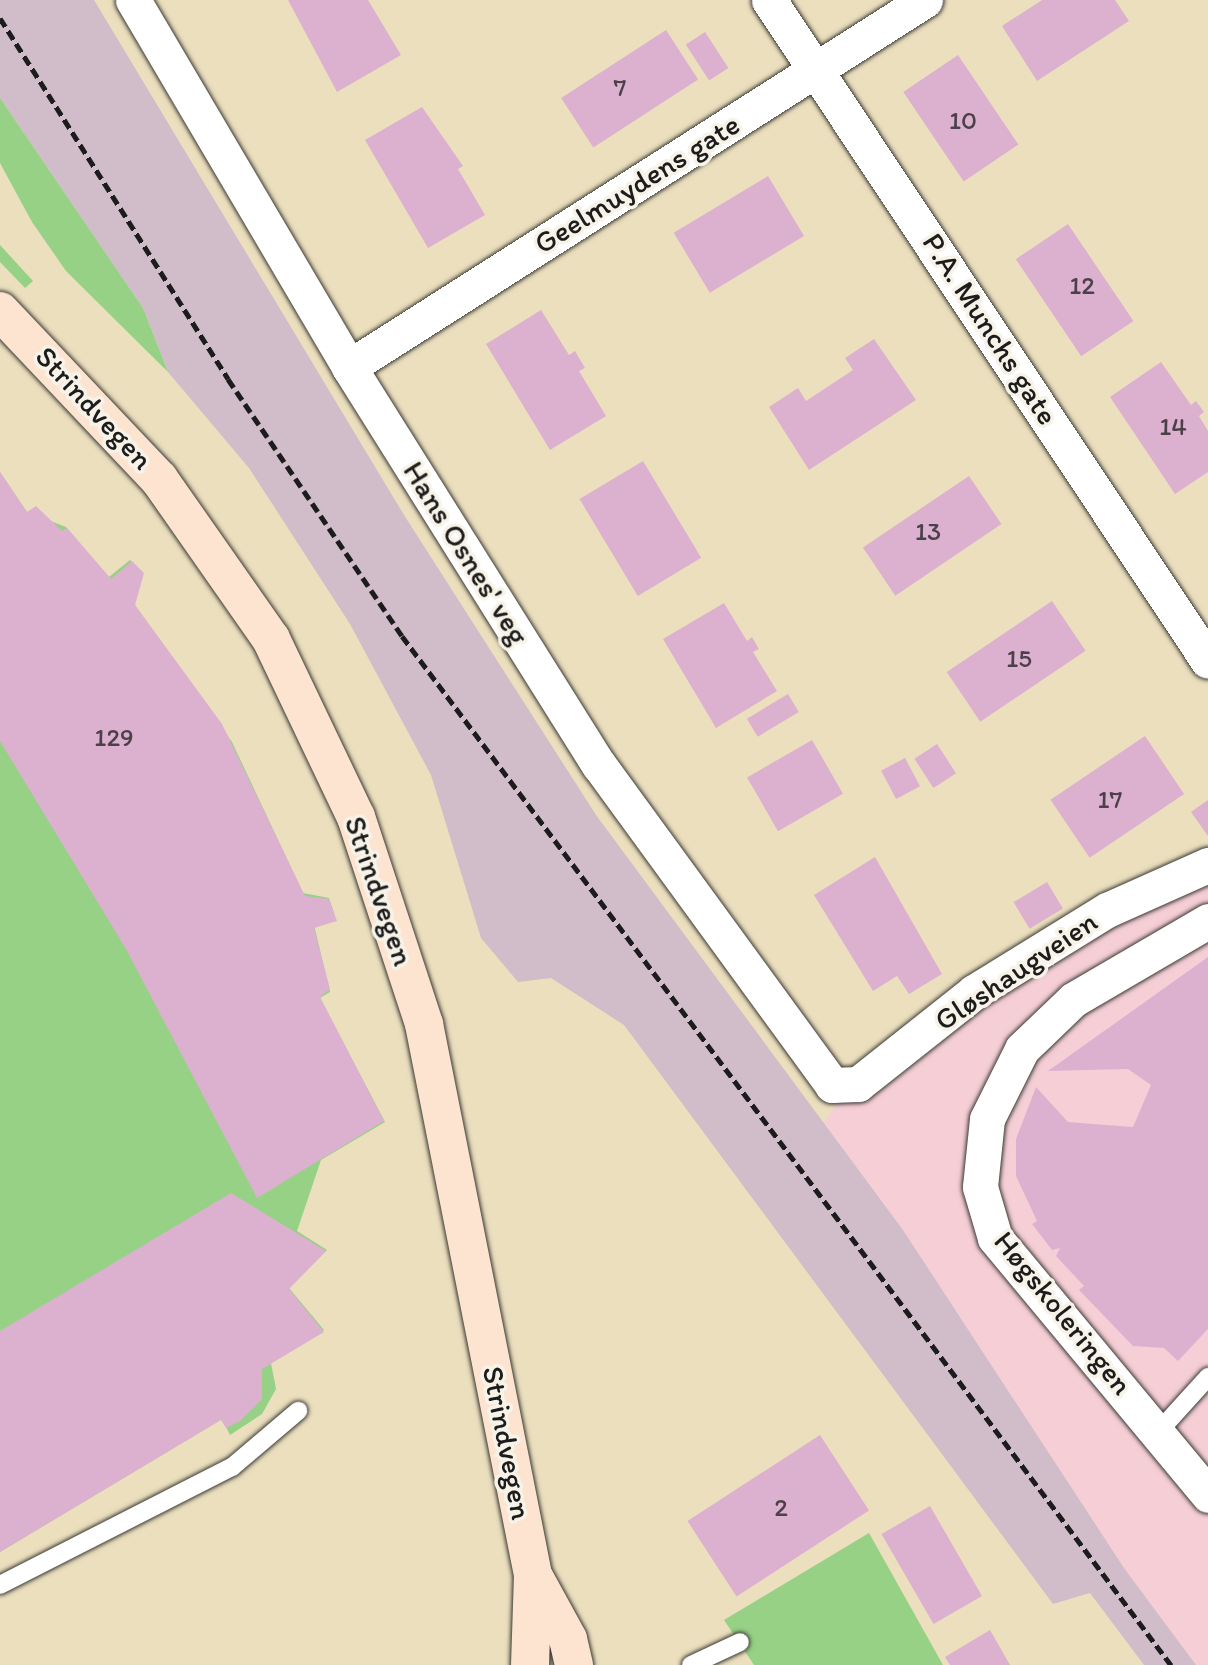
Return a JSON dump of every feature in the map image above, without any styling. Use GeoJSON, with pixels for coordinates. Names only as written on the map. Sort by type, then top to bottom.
{"type":"FeatureCollection","features":[{"type":"Feature","properties":{"kind":"main road","name":"Strindvegen"},"geometry":{"type":"LineString","coordinates":[[0,311],[159,479],[271,639],[351,806],[424,1024],[533,1575],[530,1665]]}},
{"type":"Feature","properties":{"kind":"main road","name":"Strindvegen"},"geometry":{"type":"LineString","coordinates":[[533,1575],[568,1639],[574,1665]]}},
{"type":"Feature","properties":{"kind":"street","name":"Hans Osnes' veg"},"geometry":{"type":"LineString","coordinates":[[133,0],[349,367],[599,765],[832,1085]]}},
{"type":"Feature","properties":{"kind":"street","name":"P.A. Munchs gate"},"geometry":{"type":"LineString","coordinates":[[769,0],[819,68],[1208,661]]}},
{"type":"Feature","properties":{"kind":"street","name":"Geelmuydens gate"},"geometry":{"type":"LineString","coordinates":[[349,367],[925,0]]}},
{"type":"Feature","properties":{"kind":"street","name":"Gløshaugveien"},"geometry":{"type":"LineString","coordinates":[[832,1085],[858,1084],[974,992],[1107,910],[1208,865]]}},
{"type":"Feature","properties":{"kind":"street","name":"Høgskoleringen"},"geometry":{"type":"LineString","coordinates":[[1208,921],[1073,1000],[1021,1049],[987,1119],[980,1187],[995,1238],[1160,1430],[1208,1495]]}},
{"type":"Feature","properties":{"kind":"lane"},"geometry":{"type":"LineString","coordinates":[[1160,1430],[1208,1377]]}},
{"type":"Feature","properties":{"kind":"lane"},"geometry":{"type":"LineString","coordinates":[[0,1585],[232,1467],[298,1411]]}},
{"type":"Feature","properties":{"kind":"lane"},"geometry":{"type":"LineString","coordinates":[[691,1665],[740,1642]]}},
{"type":"Feature","properties":{"kind":"shaded area"},"geometry":{"type":"Polygon","coordinates":[[[0,0],[94,0],[404,515],[596,815],[903,1230],[1124,1568],[1196,1665],[1144,1665],[1090,1593],[1053,1604],[624,1025],[551,978],[518,982],[481,938],[431,775],[350,624],[249,468],[168,372],[143,308],[0,98],[0,0]]]}},
{"type":"Feature","properties":{"kind":"shaded area"},"geometry":{"type":"Polygon","coordinates":[[[1208,881],[1208,1665],[1171,1665],[795,1167],[851,1081],[974,992],[1208,881]]]}},
{"type":"Feature","properties":{"kind":"green space"},"geometry":{"type":"Polygon","coordinates":[[[0,98],[143,308],[168,372],[66,271],[32,222],[0,163],[0,98]]]}},
{"type":"Feature","properties":{"kind":"green space"},"geometry":{"type":"Polygon","coordinates":[[[0,245],[33,281],[25,288],[0,262],[0,245]]]}},
{"type":"Feature","properties":{"kind":"green space"},"geometry":{"type":"Polygon","coordinates":[[[0,472],[27,512],[66,527],[109,577],[130,560],[143,575],[134,604],[232,742],[303,893],[329,898],[335,916],[314,925],[330,992],[320,998],[385,1122],[321,1160],[297,1231],[327,1250],[289,1288],[324,1330],[271,1363],[276,1389],[262,1414],[230,1435],[222,1419],[0,1552],[0,472]]]}},
{"type":"Feature","properties":{"kind":"green space"},"geometry":{"type":"Polygon","coordinates":[[[869,1533],[943,1665],[754,1665],[724,1620],[869,1533]]]}},
{"type":"Feature","properties":{"kind":"building"},"geometry":{"type":"Polygon","coordinates":[[[288,0],[368,0],[401,55],[337,92],[288,0]]]}},
{"type":"Feature","properties":{"kind":"building"},"geometry":{"type":"Polygon","coordinates":[[[1042,0],[1115,0],[1129,21],[1037,81],[1002,26],[1042,0]]]}},
{"type":"Feature","properties":{"kind":"building"},"geometry":{"type":"Polygon","coordinates":[[[666,30],[698,79],[593,148],[561,98],[666,30]]]}},
{"type":"Feature","properties":{"kind":"building"},"geometry":{"type":"Polygon","coordinates":[[[705,32],[728,68],[709,81],[686,45],[705,32]]]}},
{"type":"Feature","properties":{"kind":"building"},"geometry":{"type":"Polygon","coordinates":[[[958,55],[1018,145],[964,181],[903,92],[958,55]]]}},
{"type":"Feature","properties":{"kind":"building"},"geometry":{"type":"Polygon","coordinates":[[[422,107],[463,166],[458,169],[485,215],[428,248],[365,140],[422,107]]]}},
{"type":"Feature","properties":{"kind":"building"},"geometry":{"type":"Polygon","coordinates":[[[768,176],[804,236],[710,293],[674,233],[768,176]]]}},
{"type":"Feature","properties":{"kind":"building"},"geometry":{"type":"Polygon","coordinates":[[[1068,224],[1133,321],[1081,356],[1016,259],[1068,224]]]}},
{"type":"Feature","properties":{"kind":"building"},"geometry":{"type":"Polygon","coordinates":[[[541,310],[569,355],[575,351],[585,368],[579,371],[606,416],[550,450],[486,344],[541,310]]]}},
{"type":"Feature","properties":{"kind":"building"},"geometry":{"type":"Polygon","coordinates":[[[874,339],[916,400],[809,470],[769,407],[798,388],[806,401],[853,370],[845,358],[874,339]]]}},
{"type":"Feature","properties":{"kind":"building"},"geometry":{"type":"Polygon","coordinates":[[[1161,362],[1191,405],[1196,401],[1204,412],[1199,416],[1208,431],[1208,472],[1175,494],[1110,397],[1161,362]]]}},
{"type":"Feature","properties":{"kind":"building"},"geometry":{"type":"Polygon","coordinates":[[[643,461],[701,558],[638,596],[580,499],[643,461]]]}},
{"type":"Feature","properties":{"kind":"building"},"geometry":{"type":"Polygon","coordinates":[[[0,472],[27,512],[36,506],[62,531],[67,528],[111,579],[132,561],[144,573],[135,605],[222,724],[305,896],[329,899],[337,921],[314,928],[330,989],[320,997],[384,1121],[257,1198],[126,949],[0,741],[0,472]]]}},
{"type":"Feature","properties":{"kind":"building"},"geometry":{"type":"Polygon","coordinates":[[[969,476],[1001,524],[895,596],[863,548],[969,476]]]}},
{"type":"Feature","properties":{"kind":"building"},"geometry":{"type":"Polygon","coordinates":[[[1052,601],[1086,651],[980,722],[947,672],[1052,601]]]}},
{"type":"Feature","properties":{"kind":"building"},"geometry":{"type":"Polygon","coordinates":[[[724,603],[747,641],[752,637],[759,649],[753,652],[777,691],[716,728],[663,639],[724,603]]]}},
{"type":"Feature","properties":{"kind":"building"},"geometry":{"type":"Polygon","coordinates":[[[788,694],[799,712],[758,737],[747,719],[788,694]]]}},
{"type":"Feature","properties":{"kind":"building"},"geometry":{"type":"Polygon","coordinates":[[[1145,736],[1184,794],[1090,858],[1050,800],[1145,736]]]}},
{"type":"Feature","properties":{"kind":"building"},"geometry":{"type":"Polygon","coordinates":[[[812,740],[843,794],[778,831],[747,778],[812,740]]]}},
{"type":"Feature","properties":{"kind":"building"},"geometry":{"type":"Polygon","coordinates":[[[937,744],[956,773],[933,788],[914,759],[937,744]]]}},
{"type":"Feature","properties":{"kind":"building"},"geometry":{"type":"Polygon","coordinates":[[[905,758],[920,786],[896,799],[881,771],[905,758]]]}},
{"type":"Feature","properties":{"kind":"building"},"geometry":{"type":"Polygon","coordinates":[[[1208,800],[1208,836],[1191,812],[1208,800]]]}},
{"type":"Feature","properties":{"kind":"building"},"geometry":{"type":"Polygon","coordinates":[[[875,857],[942,974],[909,994],[897,976],[873,991],[814,895],[875,857]]]}},
{"type":"Feature","properties":{"kind":"building"},"geometry":{"type":"Polygon","coordinates":[[[1047,882],[1063,909],[1030,929],[1014,902],[1047,882]]]}},
{"type":"Feature","properties":{"kind":"building"},"geometry":{"type":"Polygon","coordinates":[[[1208,957],[1208,1329],[1178,1361],[1164,1348],[1133,1346],[1079,1290],[1084,1286],[1056,1256],[1060,1248],[1052,1250],[1032,1224],[1037,1221],[1016,1176],[1016,1139],[1036,1087],[1068,1122],[1133,1127],[1151,1085],[1128,1069],[1048,1071],[1208,957]]]}},
{"type":"Feature","properties":{"kind":"building"},"geometry":{"type":"Polygon","coordinates":[[[231,1193],[326,1251],[289,1289],[324,1332],[262,1369],[262,1399],[240,1421],[226,1428],[221,1420],[0,1552],[0,1331],[231,1193]]]}},
{"type":"Feature","properties":{"kind":"building"},"geometry":{"type":"Polygon","coordinates":[[[820,1435],[869,1510],[737,1597],[687,1521],[820,1435]]]}},
{"type":"Feature","properties":{"kind":"building"},"geometry":{"type":"Polygon","coordinates":[[[930,1506],[982,1596],[934,1624],[882,1534],[930,1506]]]}},
{"type":"Feature","properties":{"kind":"building"},"geometry":{"type":"Polygon","coordinates":[[[990,1630],[1010,1665],[950,1665],[945,1657],[990,1630]]]}},
{"type":"Feature","properties":{"kind":"railway"},"geometry":{"type":"LineString","coordinates":[[0,18],[228,379],[402,636],[1171,1665]]}}]}
